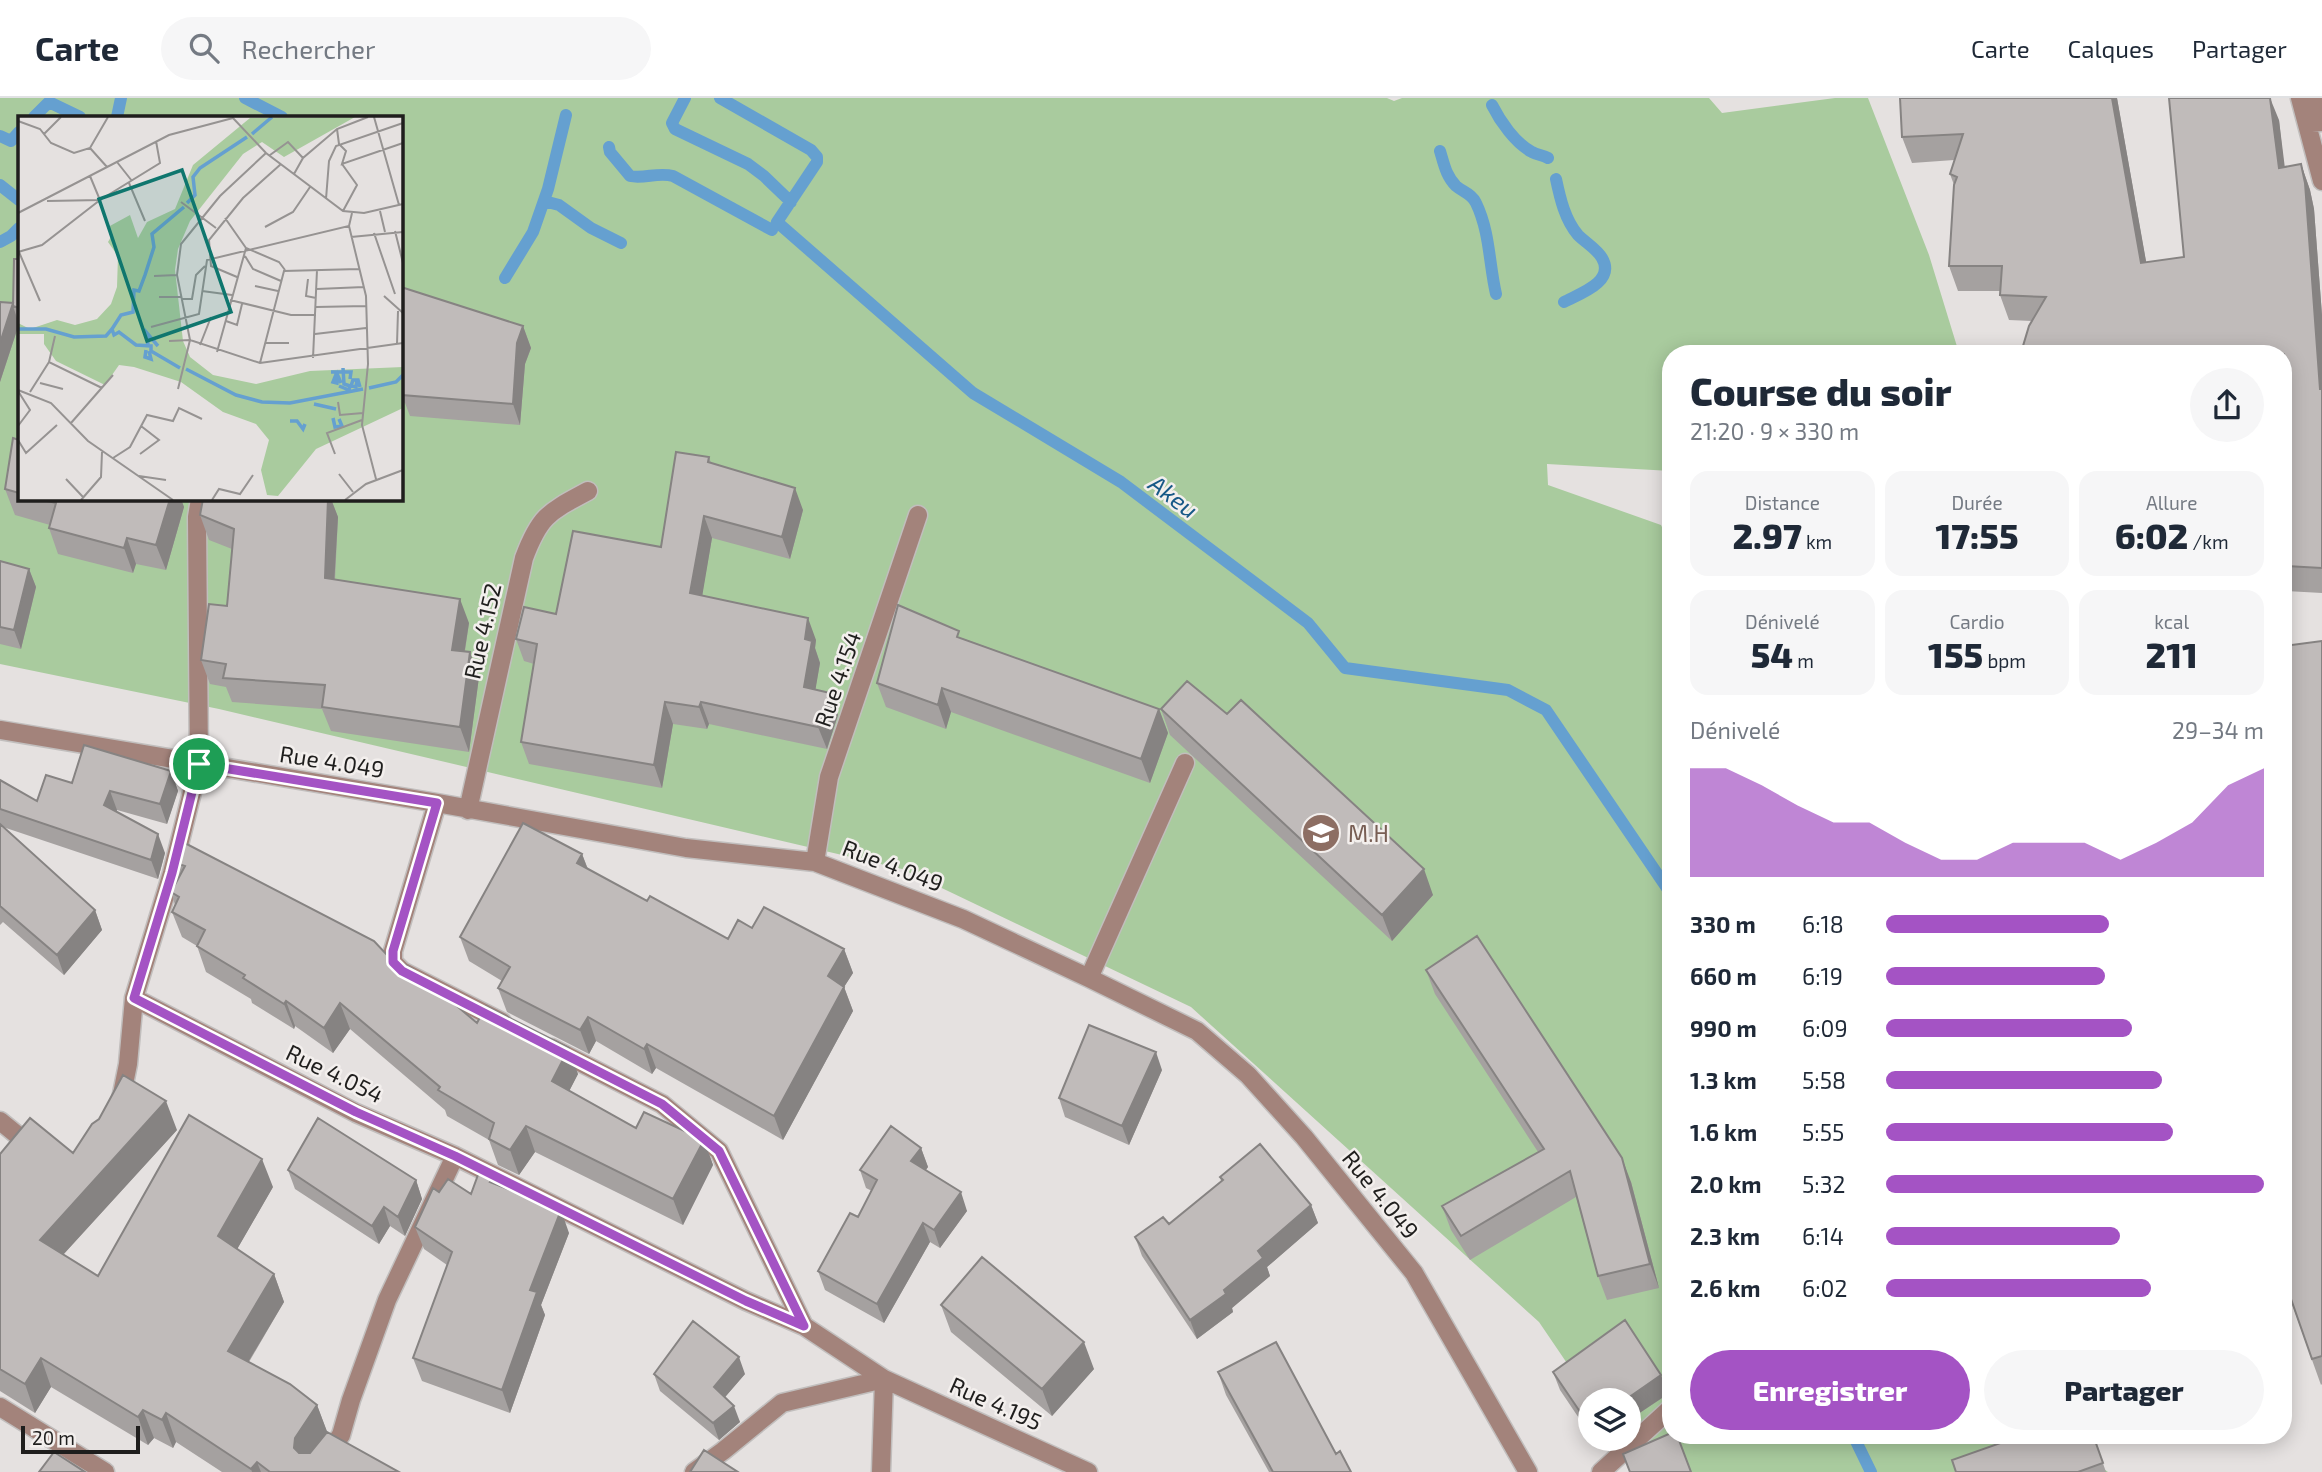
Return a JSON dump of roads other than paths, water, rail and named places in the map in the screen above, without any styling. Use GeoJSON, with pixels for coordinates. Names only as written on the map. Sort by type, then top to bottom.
{"type":"FeatureCollection","features":[{"type":"Feature","properties":{"kind":"street"},"geometry":{"type":"LineString","coordinates":[[2300,98],[2315,123]]}},
{"type":"Feature","properties":{"kind":"street"},"geometry":{"type":"LineString","coordinates":[[2319,98],[2315,123],[2322,181]]}},
{"type":"Feature","properties":{"kind":"street","name":"Rue 4.152"},"geometry":{"type":"LineString","coordinates":[[468,810],[524,558],[535,528],[551,510],[588,491]]}},
{"type":"Feature","properties":{"kind":"street"},"geometry":{"type":"LineString","coordinates":[[110,1120],[122,1097],[134,998],[172,873],[199,764],[197,517],[200,500]]}},
{"type":"Feature","properties":{"kind":"street","name":"Rue 4.154"},"geometry":{"type":"LineString","coordinates":[[815,862],[829,777],[918,515]]}},
{"type":"Feature","properties":{"kind":"street","name":"Rue 4.049"},"geometry":{"type":"LineString","coordinates":[[0,730],[437,803],[686,848],[815,862],[963,919],[1089,978],[1197,1031],[1248,1075],[1304,1137],[1414,1273],[1528,1472]]}},
{"type":"Feature","properties":{"kind":"street"},"geometry":{"type":"LineString","coordinates":[[1089,978],[1185,763]]}},
{"type":"Feature","properties":{"kind":"street"},"geometry":{"type":"LineString","coordinates":[[437,803],[393,951],[393,962],[402,971],[513,1028]]}},
{"type":"Feature","properties":{"kind":"street","name":"Rue 4.054"},"geometry":{"type":"LineString","coordinates":[[134,998],[356,1112],[455,1156],[746,1301],[804,1326],[884,1379]]}},
{"type":"Feature","properties":{"kind":"street"},"geometry":{"type":"LineString","coordinates":[[538,1041],[662,1104],[719,1151],[804,1326]]}},
{"type":"Feature","properties":{"kind":"street"},"geometry":{"type":"LineString","coordinates":[[0,1121],[27,1143]]}},
{"type":"Feature","properties":{"kind":"street"},"geometry":{"type":"LineString","coordinates":[[315,1472],[341,1435],[387,1300],[455,1156]]}},
{"type":"Feature","properties":{"kind":"street"},"geometry":{"type":"LineString","coordinates":[[694,1472],[782,1403],[884,1379],[881,1472]]}},
{"type":"Feature","properties":{"kind":"street","name":"Rue 4.195"},"geometry":{"type":"LineString","coordinates":[[884,1379],[1088,1472]]}},
{"type":"Feature","properties":{"kind":"street"},"geometry":{"type":"LineString","coordinates":[[0,1407],[105,1472]]}},
{"type":"Feature","properties":{"kind":"street"},"geometry":{"type":"LineString","coordinates":[[1601,1472],[1662,1416]]}},
{"type":"Feature","properties":{"kind":"waterway"},"geometry":{"type":"LineString","coordinates":[[117,116],[121,98]]}},
{"type":"Feature","properties":{"kind":"waterway"},"geometry":{"type":"LineString","coordinates":[[245,98],[280,116]]}},
{"type":"Feature","properties":{"kind":"waterway"},"geometry":{"type":"LineString","coordinates":[[685,98],[672,123],[675,129],[748,164],[791,202]]}},
{"type":"Feature","properties":{"kind":"waterway","name":"Akeu"},"geometry":{"type":"LineString","coordinates":[[720,98],[811,150],[817,157],[817,162],[777,222],[973,393],[1121,482],[1308,623],[1345,668],[1508,690],[1546,710],[1662,881]]}},
{"type":"Feature","properties":{"kind":"waterway"},"geometry":{"type":"LineString","coordinates":[[35,116],[49,102],[78,116]]}},
{"type":"Feature","properties":{"kind":"waterway"},"geometry":{"type":"LineString","coordinates":[[1492,105],[1504,125],[1520,143],[1532,152],[1548,158]]}},
{"type":"Feature","properties":{"kind":"waterway"},"geometry":{"type":"LineString","coordinates":[[505,278],[533,232],[548,189],[566,115]]}},
{"type":"Feature","properties":{"kind":"waterway"},"geometry":{"type":"LineString","coordinates":[[0,136],[11,141],[18,133]]}},
{"type":"Feature","properties":{"kind":"waterway"},"geometry":{"type":"LineString","coordinates":[[609,147],[610,152],[630,176],[673,176],[772,230]]}},
{"type":"Feature","properties":{"kind":"waterway"},"geometry":{"type":"LineString","coordinates":[[1440,151],[1450,178],[1456,186],[1472,197],[1481,214],[1496,294]]}},
{"type":"Feature","properties":{"kind":"waterway"},"geometry":{"type":"LineString","coordinates":[[1556,179],[1566,216],[1578,235],[1600,255],[1605,266],[1604,274],[1594,286],[1564,302]]}},
{"type":"Feature","properties":{"kind":"waterway"},"geometry":{"type":"LineString","coordinates":[[0,185],[18,199]]}},
{"type":"Feature","properties":{"kind":"waterway"},"geometry":{"type":"LineString","coordinates":[[544,201],[559,205],[591,228],[621,243]]}},
{"type":"Feature","properties":{"kind":"waterway"},"geometry":{"type":"LineString","coordinates":[[0,242],[18,229]]}},
{"type":"Feature","properties":{"kind":"waterway","name":"Akeu"},"geometry":{"type":"LineString","coordinates":[[1857,1444],[1871,1472]]}},
{"type":"Feature","properties":{"kind":"place","name":"M.H"},"geometry":{"type":"Point","coordinates":[1321,833]}}]}
